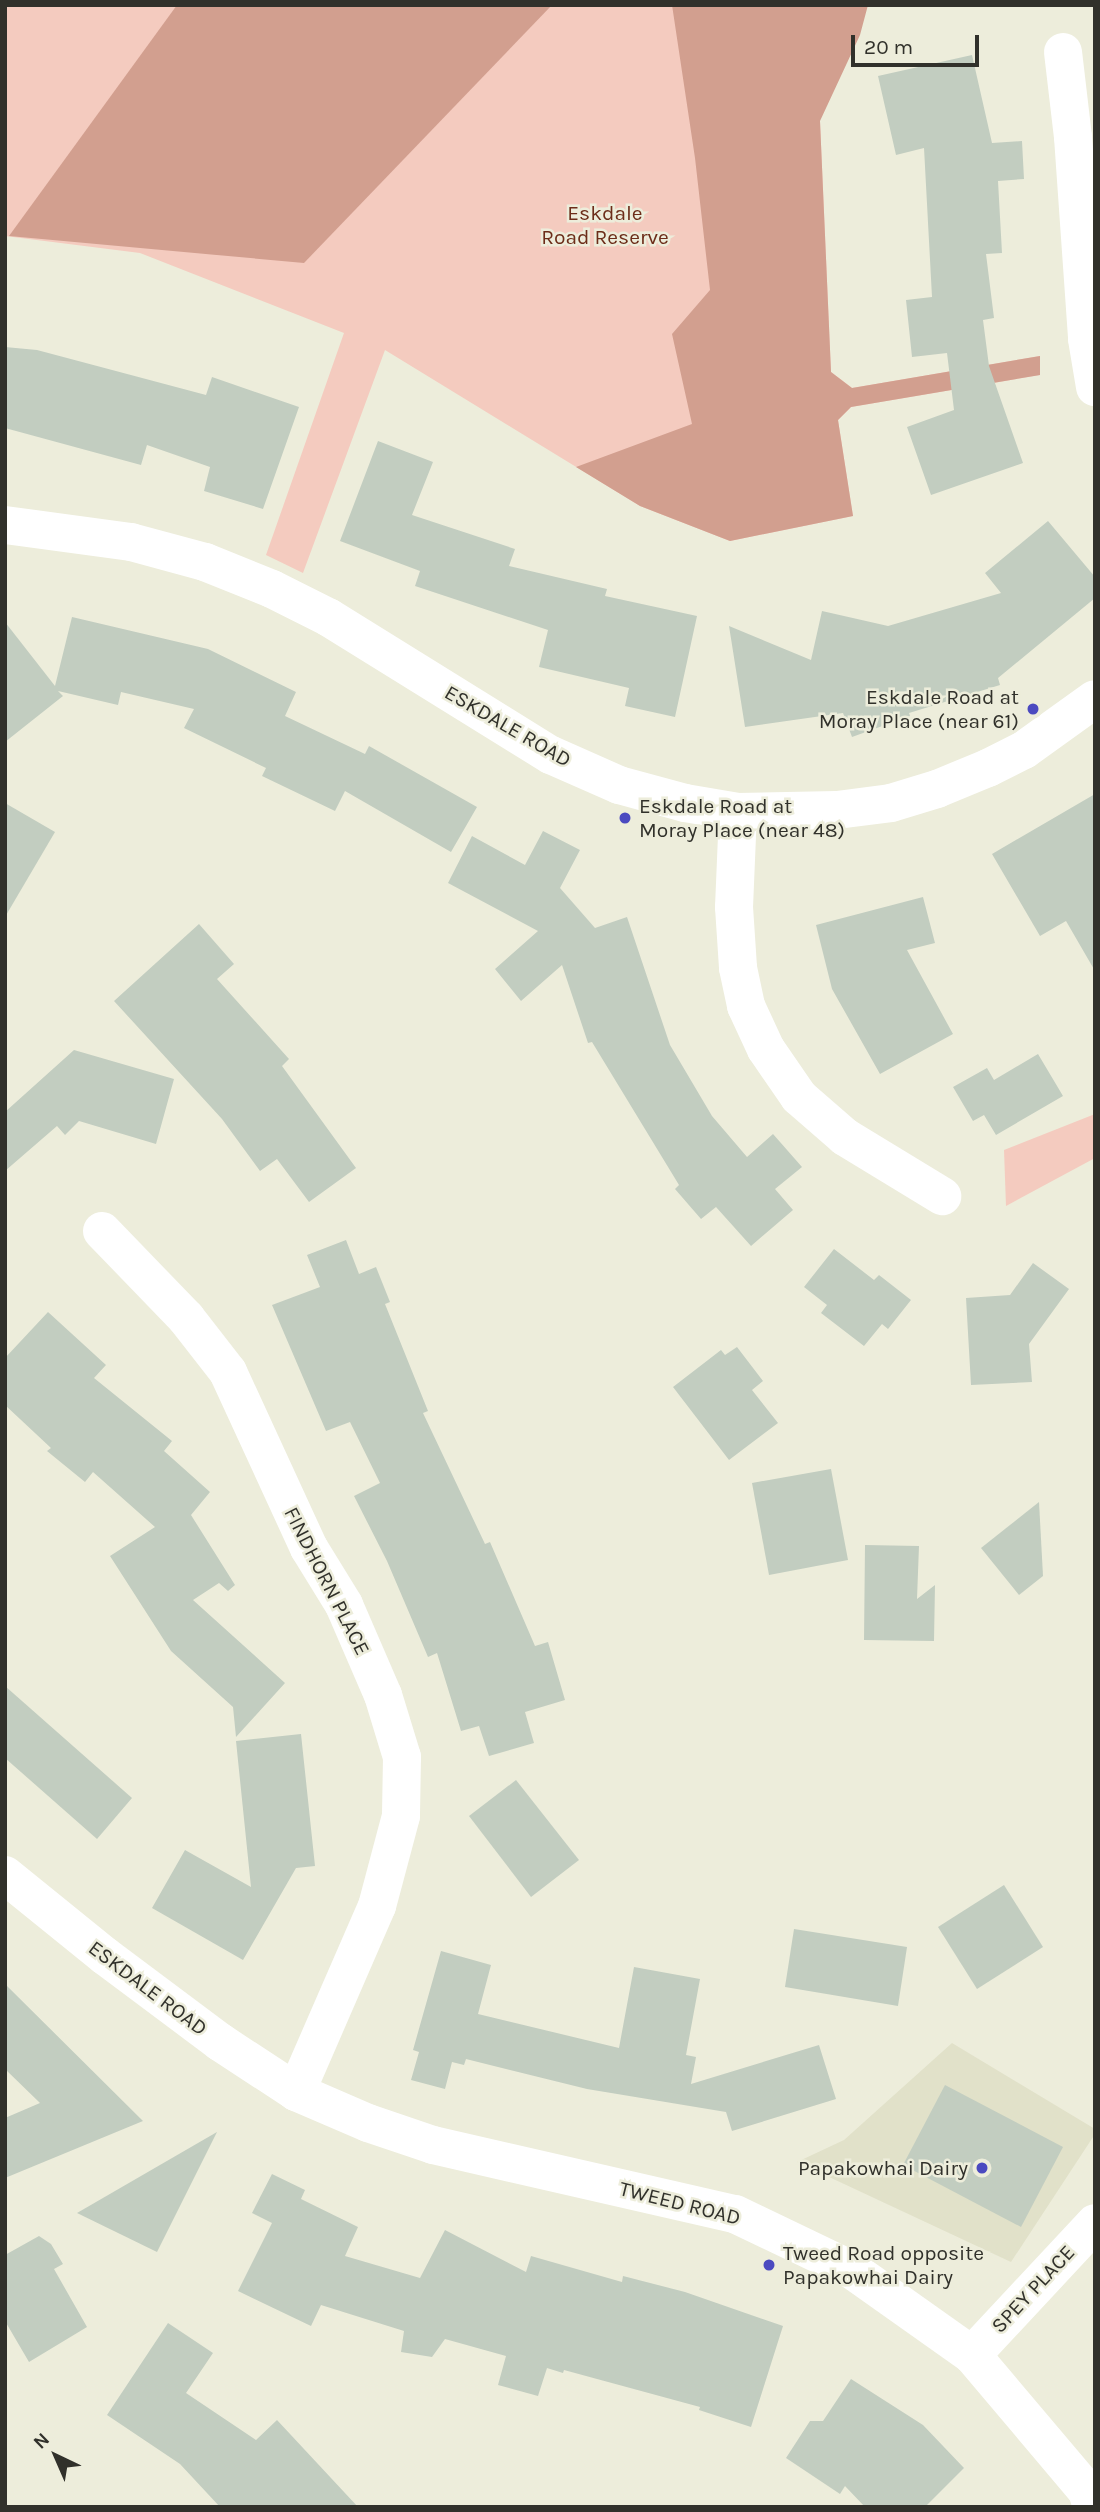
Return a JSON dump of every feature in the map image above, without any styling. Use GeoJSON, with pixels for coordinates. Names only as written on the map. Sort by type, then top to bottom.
{"type":"FeatureCollection","features":[{"type":"Feature","properties":{"kind":"street"},"geometry":{"type":"LineString","coordinates":[[1063,52],[1073,137],[1087,339],[1095,387]]}},
{"type":"Feature","properties":{"kind":"street","name":"ESKDALE ROAD"},"geometry":{"type":"LineString","coordinates":[[5,525],[131,541],[205,562],[272,589],[328,617],[551,755],[619,785],[685,803],[738,811],[837,810],[891,803],[937,789],[1024,750],[1095,699]]}},
{"type":"Feature","properties":{"kind":"street"},"geometry":{"type":"LineString","coordinates":[[738,811],[734,907],[738,968],[746,1006],[766,1049],[799,1097],[845,1137],[942,1196]]}},
{"type":"Feature","properties":{"kind":"street","name":"FINDHORN PLACE"},"geometry":{"type":"LineString","coordinates":[[102,1231],[186,1318],[228,1372],[309,1548],[344,1605],[383,1696],[402,1757],[401,1816],[377,1906],[296,2092]]}},
{"type":"Feature","properties":{"kind":"street","name":"ESKDALE ROAD"},"geometry":{"type":"LineString","coordinates":[[6,1877],[199,2027],[296,2092]]}},
{"type":"Feature","properties":{"kind":"street","name":"TWEED ROAD"},"geometry":{"type":"LineString","coordinates":[[296,2092],[368,2123],[433,2145],[735,2214],[852,2270],[972,2355],[1087,2491],[1092,2507]]}},
{"type":"Feature","properties":{"kind":"street","name":"SPEY PLACE"},"geometry":{"type":"LineString","coordinates":[[972,2355],[1095,2224]]}},
{"type":"Feature","properties":{"kind":"shaded area"},"geometry":{"type":"Polygon","coordinates":[[[177,5],[552,5],[304,263],[9,236],[177,5]]]}},
{"type":"Feature","properties":{"kind":"shaded area"},"geometry":{"type":"Polygon","coordinates":[[[672,5],[868,5],[860,35],[820,121],[831,372],[852,388],[1040,356],[1040,375],[851,407],[838,420],[853,516],[730,541],[640,506],[576,467],[692,424],[672,334],[710,290],[695,158],[672,5]]]}},
{"type":"Feature","properties":{"kind":"shaded area"},"geometry":{"type":"Polygon","coordinates":[[[952,2043],[1095,2129],[1095,2134],[1011,2262],[797,2162],[844,2140],[952,2043]]]}},
{"type":"Feature","properties":{"kind":"green space","name":"Eskdale Road Reserve"},"geometry":{"type":"Polygon","coordinates":[[[5,5],[760,5],[820,121],[831,372],[852,388],[1040,356],[1040,375],[851,407],[838,420],[853,516],[730,541],[640,506],[385,350],[303,573],[266,555],[344,333],[140,253],[5,236],[5,5]]]}},
{"type":"Feature","properties":{"kind":"green space"},"geometry":{"type":"Polygon","coordinates":[[[1095,1114],[1095,1158],[1006,1206],[1004,1150],[1095,1114]]]}},
{"type":"Feature","properties":{"kind":"building"},"geometry":{"type":"Polygon","coordinates":[[[972,55],[992,143],[1022,141],[1024,179],[998,181],[1002,253],[986,254],[994,318],[983,320],[989,366],[1023,463],[931,495],[907,427],[954,410],[947,353],[912,357],[906,300],[932,297],[924,148],[896,155],[878,76],[972,55]]]}},
{"type":"Feature","properties":{"kind":"building"},"geometry":{"type":"Polygon","coordinates":[[[5,347],[37,350],[206,395],[212,377],[299,407],[263,509],[204,491],[210,467],[147,445],[141,465],[5,428],[5,347]]]}},
{"type":"Feature","properties":{"kind":"building"},"geometry":{"type":"Polygon","coordinates":[[[378,441],[433,462],[412,515],[515,549],[509,566],[607,589],[605,596],[697,616],[675,717],[625,706],[629,688],[539,667],[548,630],[415,586],[420,571],[340,541],[378,441]]]}},
{"type":"Feature","properties":{"kind":"building"},"geometry":{"type":"Polygon","coordinates":[[[1048,521],[1095,577],[1095,598],[998,678],[1000,685],[909,713],[910,716],[852,737],[843,713],[745,727],[729,626],[811,660],[822,611],[888,626],[1001,593],[985,573],[1048,521]]]}},
{"type":"Feature","properties":{"kind":"building"},"geometry":{"type":"Polygon","coordinates":[[[72,617],[208,649],[296,692],[285,716],[365,754],[369,746],[477,807],[451,852],[345,791],[335,811],[262,776],[266,768],[184,728],[194,709],[121,692],[118,705],[58,691],[63,696],[5,742],[5,622],[55,686],[72,617]]]}},
{"type":"Feature","properties":{"kind":"building"},"geometry":{"type":"Polygon","coordinates":[[[1095,794],[1095,971],[1066,921],[1040,936],[992,854],[1095,794]]]}},
{"type":"Feature","properties":{"kind":"building"},"geometry":{"type":"Polygon","coordinates":[[[5,803],[55,832],[5,917],[5,803]]]}},
{"type":"Feature","properties":{"kind":"building"},"geometry":{"type":"Polygon","coordinates":[[[543,831],[580,850],[560,888],[595,928],[627,917],[670,1045],[712,1116],[747,1157],[773,1134],[802,1167],[775,1189],[793,1210],[751,1246],[716,1207],[701,1219],[675,1189],[679,1185],[592,1042],[588,1043],[562,965],[521,1001],[495,969],[538,931],[448,883],[472,836],[525,865],[543,831]]]}},
{"type":"Feature","properties":{"kind":"building"},"geometry":{"type":"Polygon","coordinates":[[[923,897],[935,943],[907,950],[953,1034],[880,1074],[832,989],[816,925],[923,897]]]}},
{"type":"Feature","properties":{"kind":"building"},"geometry":{"type":"Polygon","coordinates":[[[199,924],[234,964],[217,979],[289,1059],[282,1066],[356,1168],[309,1202],[277,1159],[260,1171],[222,1119],[114,1001],[199,924]]]}},
{"type":"Feature","properties":{"kind":"building"},"geometry":{"type":"Polygon","coordinates":[[[74,1050],[174,1079],[156,1144],[79,1121],[65,1135],[57,1126],[5,1171],[5,1112],[74,1050]]]}},
{"type":"Feature","properties":{"kind":"building"},"geometry":{"type":"Polygon","coordinates":[[[1038,1054],[1063,1096],[996,1135],[984,1115],[973,1121],[953,1087],[987,1068],[994,1080],[1038,1054]]]}},
{"type":"Feature","properties":{"kind":"building"},"geometry":{"type":"Polygon","coordinates":[[[346,1240],[359,1274],[376,1267],[390,1302],[385,1304],[428,1411],[423,1413],[485,1544],[490,1542],[535,1646],[548,1642],[565,1700],[525,1712],[534,1743],[489,1756],[479,1726],[461,1731],[437,1653],[428,1657],[387,1561],[354,1496],[380,1483],[350,1422],[326,1431],[272,1305],[320,1287],[307,1255],[346,1240]]]}},
{"type":"Feature","properties":{"kind":"building"},"geometry":{"type":"Polygon","coordinates":[[[834,1249],[874,1280],[879,1275],[911,1300],[888,1329],[882,1324],[864,1346],[821,1313],[827,1305],[804,1287],[834,1249]]]}},
{"type":"Feature","properties":{"kind":"building"},"geometry":{"type":"Polygon","coordinates":[[[1033,1263],[1069,1289],[1029,1344],[1032,1382],[971,1385],[966,1298],[1010,1295],[1033,1263]]]}},
{"type":"Feature","properties":{"kind":"building"},"geometry":{"type":"Polygon","coordinates":[[[48,1312],[106,1365],[94,1378],[172,1441],[164,1451],[210,1492],[191,1515],[235,1585],[228,1591],[219,1583],[193,1600],[285,1683],[236,1737],[233,1707],[171,1651],[110,1556],[155,1527],[93,1472],[85,1482],[47,1451],[51,1448],[5,1405],[5,1358],[48,1312]]]}},
{"type":"Feature","properties":{"kind":"building"},"geometry":{"type":"Polygon","coordinates":[[[737,1347],[763,1381],[752,1390],[778,1423],[729,1460],[673,1387],[721,1350],[725,1355],[737,1347]]]}},
{"type":"Feature","properties":{"kind":"building"},"geometry":{"type":"Polygon","coordinates":[[[831,1469],[848,1560],[769,1575],[752,1483],[831,1469]]]}},
{"type":"Feature","properties":{"kind":"building"},"geometry":{"type":"Polygon","coordinates":[[[1039,1502],[1043,1576],[1019,1595],[981,1548],[1039,1502]]]}},
{"type":"Feature","properties":{"kind":"building"},"geometry":{"type":"Polygon","coordinates":[[[865,1545],[919,1546],[917,1599],[935,1585],[934,1641],[864,1640],[865,1545]]]}},
{"type":"Feature","properties":{"kind":"building"},"geometry":{"type":"Polygon","coordinates":[[[5,1686],[132,1798],[97,1839],[5,1758],[5,1686]]]}},
{"type":"Feature","properties":{"kind":"building"},"geometry":{"type":"Polygon","coordinates":[[[301,1734],[315,1866],[296,1868],[243,1960],[152,1908],[185,1850],[251,1887],[236,1741],[301,1734]]]}},
{"type":"Feature","properties":{"kind":"building"},"geometry":{"type":"Polygon","coordinates":[[[516,1780],[579,1860],[531,1897],[469,1816],[516,1780]]]}},
{"type":"Feature","properties":{"kind":"building"},"geometry":{"type":"Polygon","coordinates":[[[1004,1885],[1043,1947],[977,1989],[938,1927],[1004,1885]]]}},
{"type":"Feature","properties":{"kind":"building"},"geometry":{"type":"Polygon","coordinates":[[[794,1929],[907,1947],[898,2006],[785,1987],[794,1929]]]}},
{"type":"Feature","properties":{"kind":"building"},"geometry":{"type":"Polygon","coordinates":[[[441,1951],[491,1965],[478,2014],[619,2048],[634,1967],[700,1979],[686,2055],[696,2057],[691,2084],[819,2045],[836,2099],[732,2131],[726,2112],[587,2089],[466,2059],[464,2065],[452,2062],[445,2089],[411,2080],[419,2052],[413,2050],[441,1951]]]}},
{"type":"Feature","properties":{"kind":"building"},"geometry":{"type":"Polygon","coordinates":[[[5,1984],[143,2121],[5,2178],[5,2118],[40,2103],[5,2069],[5,1984]]]}},
{"type":"Feature","properties":{"kind":"building"},"geometry":{"type":"Polygon","coordinates":[[[945,2085],[1063,2147],[1021,2227],[903,2165],[945,2085]]]}},
{"type":"Feature","properties":{"kind":"building"},"geometry":{"type":"Polygon","coordinates":[[[217,2132],[157,2252],[77,2213],[217,2132]]]}},
{"type":"Feature","properties":{"kind":"building"},"geometry":{"type":"Polygon","coordinates":[[[272,2174],[305,2190],[301,2199],[358,2227],[345,2256],[420,2278],[445,2230],[526,2272],[531,2256],[622,2282],[623,2276],[685,2292],[783,2326],[751,2427],[699,2410],[700,2407],[564,2370],[563,2373],[547,2368],[538,2396],[498,2385],[506,2356],[445,2339],[432,2357],[401,2352],[404,2331],[321,2305],[311,2326],[238,2291],[272,2223],[252,2213],[272,2174]]]}},
{"type":"Feature","properties":{"kind":"building"},"geometry":{"type":"Polygon","coordinates":[[[39,2236],[51,2244],[63,2264],[54,2269],[87,2327],[29,2362],[5,2321],[5,2255],[39,2236]]]}},
{"type":"Feature","properties":{"kind":"building"},"geometry":{"type":"Polygon","coordinates":[[[168,2323],[213,2353],[186,2393],[256,2440],[277,2420],[358,2507],[220,2507],[180,2464],[107,2415],[168,2323]]]}},
{"type":"Feature","properties":{"kind":"building"},"geometry":{"type":"Polygon","coordinates":[[[851,2379],[923,2425],[964,2468],[925,2507],[865,2507],[845,2486],[840,2494],[786,2458],[810,2421],[823,2421],[851,2379]]]}},
{"type":"Feature","properties":{"kind":"place","name":"Eskdale Road at Moray Place (near 61)"},"geometry":{"type":"Point","coordinates":[1033,709]}},
{"type":"Feature","properties":{"kind":"place","name":"Eskdale Road at Moray Place (near 48)"},"geometry":{"type":"Point","coordinates":[625,818]}},
{"type":"Feature","properties":{"kind":"place","name":"Papakowhai Dairy"},"geometry":{"type":"Point","coordinates":[982,2168]}},
{"type":"Feature","properties":{"kind":"place","name":"Tweed Road opposite Papakowhai Dairy"},"geometry":{"type":"Point","coordinates":[769,2265]}}]}
